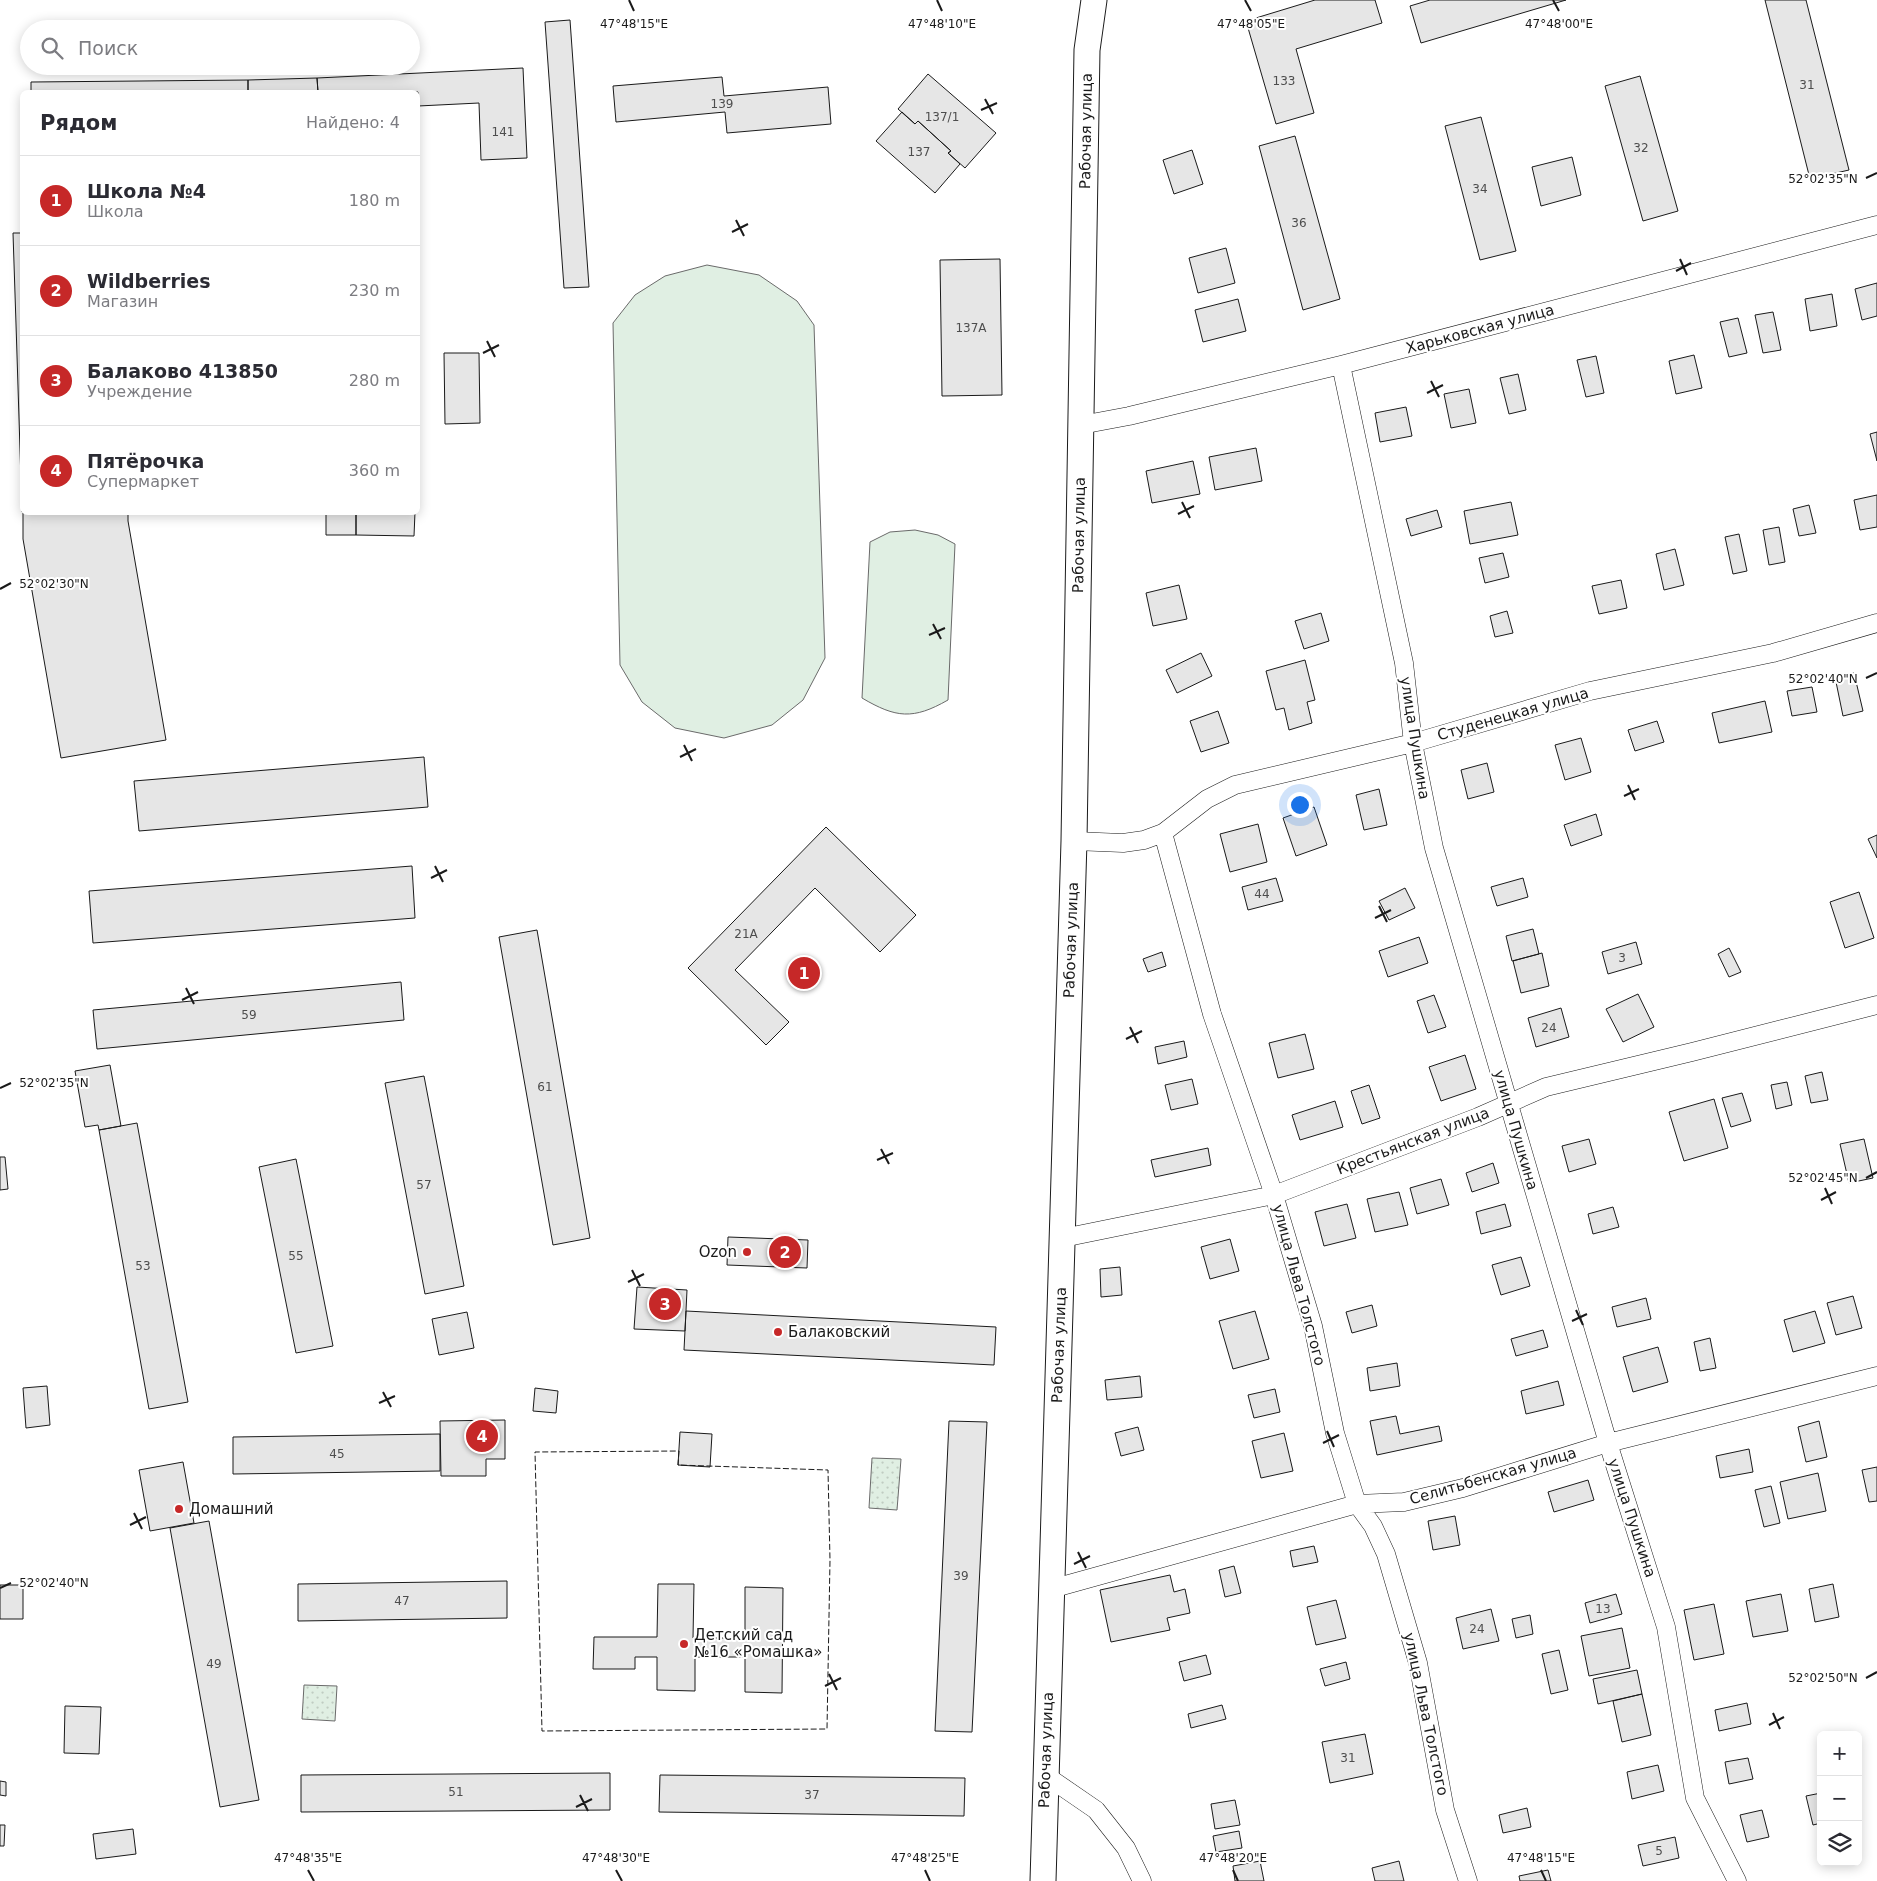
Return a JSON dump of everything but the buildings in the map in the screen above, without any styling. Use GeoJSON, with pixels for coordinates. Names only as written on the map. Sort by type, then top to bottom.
{"type":"FeatureCollection","features":[{"type":"Feature","properties":{"kind":"street","name":"Рабочая улица"},"geometry":{"type":"LineString","coordinates":[[1043,1881],[1074,841],[1087,50],[1094,0]]}},
{"type":"Feature","properties":{"kind":"street","name":"Харьковская улица"},"geometry":{"type":"LineString","coordinates":[[1081,425],[1129,416],[1341,365],[1877,225]]}},
{"type":"Feature","properties":{"kind":"street","name":"улица Пушкина"},"geometry":{"type":"LineString","coordinates":[[1341,365],[1404,663],[1413,744],[1434,848],[1608,1443],[1666,1627],[1695,1798],[1737,1881]]}},
{"type":"Feature","properties":{"kind":"street","name":"Студенецкая улица"},"geometry":{"type":"LineString","coordinates":[[1074,841],[1123,843],[1144,840],[1163,833],[1207,799],[1235,785],[1413,744],[1590,691],[1774,652],[1877,623]]}},
{"type":"Feature","properties":{"kind":"street","name":"улица Льва Толстого"},"geometry":{"type":"LineString","coordinates":[[1163,833],[1212,1014],[1274,1195],[1313,1326],[1335,1433],[1357,1504],[1373,1526],[1386,1554],[1418,1663],[1445,1810],[1468,1881]]}},
{"type":"Feature","properties":{"kind":"street","name":"Крестьянская улица"},"geometry":{"type":"LineString","coordinates":[[1063,1238],[1274,1195],[1478,1117],[1508,1102],[1546,1087],[1877,1005]]}},
{"type":"Feature","properties":{"kind":"street","name":"Селитьбенская улица"},"geometry":{"type":"LineString","coordinates":[[1051,1589],[1357,1504],[1404,1502],[1463,1488],[1608,1443],[1877,1376]]}},
{"type":"Feature","properties":{"kind":"street"},"geometry":{"type":"LineString","coordinates":[[1046,1775],[1096,1810],[1126,1848],[1142,1881]]}},
{"type":"Feature","properties":{"kind":"green space"},"geometry":{"type":"Polygon","coordinates":[[[707,265],[759,275],[797,301],[814,325],[825,658],[803,700],[772,725],[724,738],[675,728],[642,702],[620,665],[613,323],[635,295],[665,276],[707,265]]]}},
{"type":"Feature","properties":{"kind":"green space"},"geometry":{"type":"Polygon","coordinates":[[[915,530],[938,535],[955,544],[948,700],[925,711],[905,714],[885,710],[862,698],[870,542],[890,532],[915,530]]]}},
{"type":"Feature","properties":{"kind":"green space"},"geometry":{"type":"Polygon","coordinates":[[[872,1458],[901,1459],[897,1510],[869,1508],[872,1458]]]}},
{"type":"Feature","properties":{"kind":"green space"},"geometry":{"type":"Polygon","coordinates":[[[304,1685],[337,1686],[335,1721],[302,1719],[304,1685]]]}},
{"type":"Feature","properties":{"kind":"fence"},"geometry":{"type":"LineString","coordinates":[[679,1451],[678,1465],[828,1470],[830,1560],[827,1729],[542,1731],[535,1452],[679,1451]]}},
{"type":"Feature","properties":{"kind":"place","name":"Школа №4"},"geometry":{"type":"Point","coordinates":[804,973]}},
{"type":"Feature","properties":{"kind":"place","name":"Ozon"},"geometry":{"type":"Point","coordinates":[747,1252]}},
{"type":"Feature","properties":{"kind":"place","name":"Wildberries"},"geometry":{"type":"Point","coordinates":[785,1252]}},
{"type":"Feature","properties":{"kind":"place","name":"Балаково 413850"},"geometry":{"type":"Point","coordinates":[665,1304]}},
{"type":"Feature","properties":{"kind":"place","name":"Балаковский"},"geometry":{"type":"Point","coordinates":[778,1332]}},
{"type":"Feature","properties":{"kind":"place","name":"Пятёрочка"},"geometry":{"type":"Point","coordinates":[482,1436]}},
{"type":"Feature","properties":{"kind":"place","name":"Домашний"},"geometry":{"type":"Point","coordinates":[179,1509]}},
{"type":"Feature","properties":{"kind":"place","name":"Детский сад №16 «Ромашка»"},"geometry":{"type":"Point","coordinates":[684,1644]}}]}
